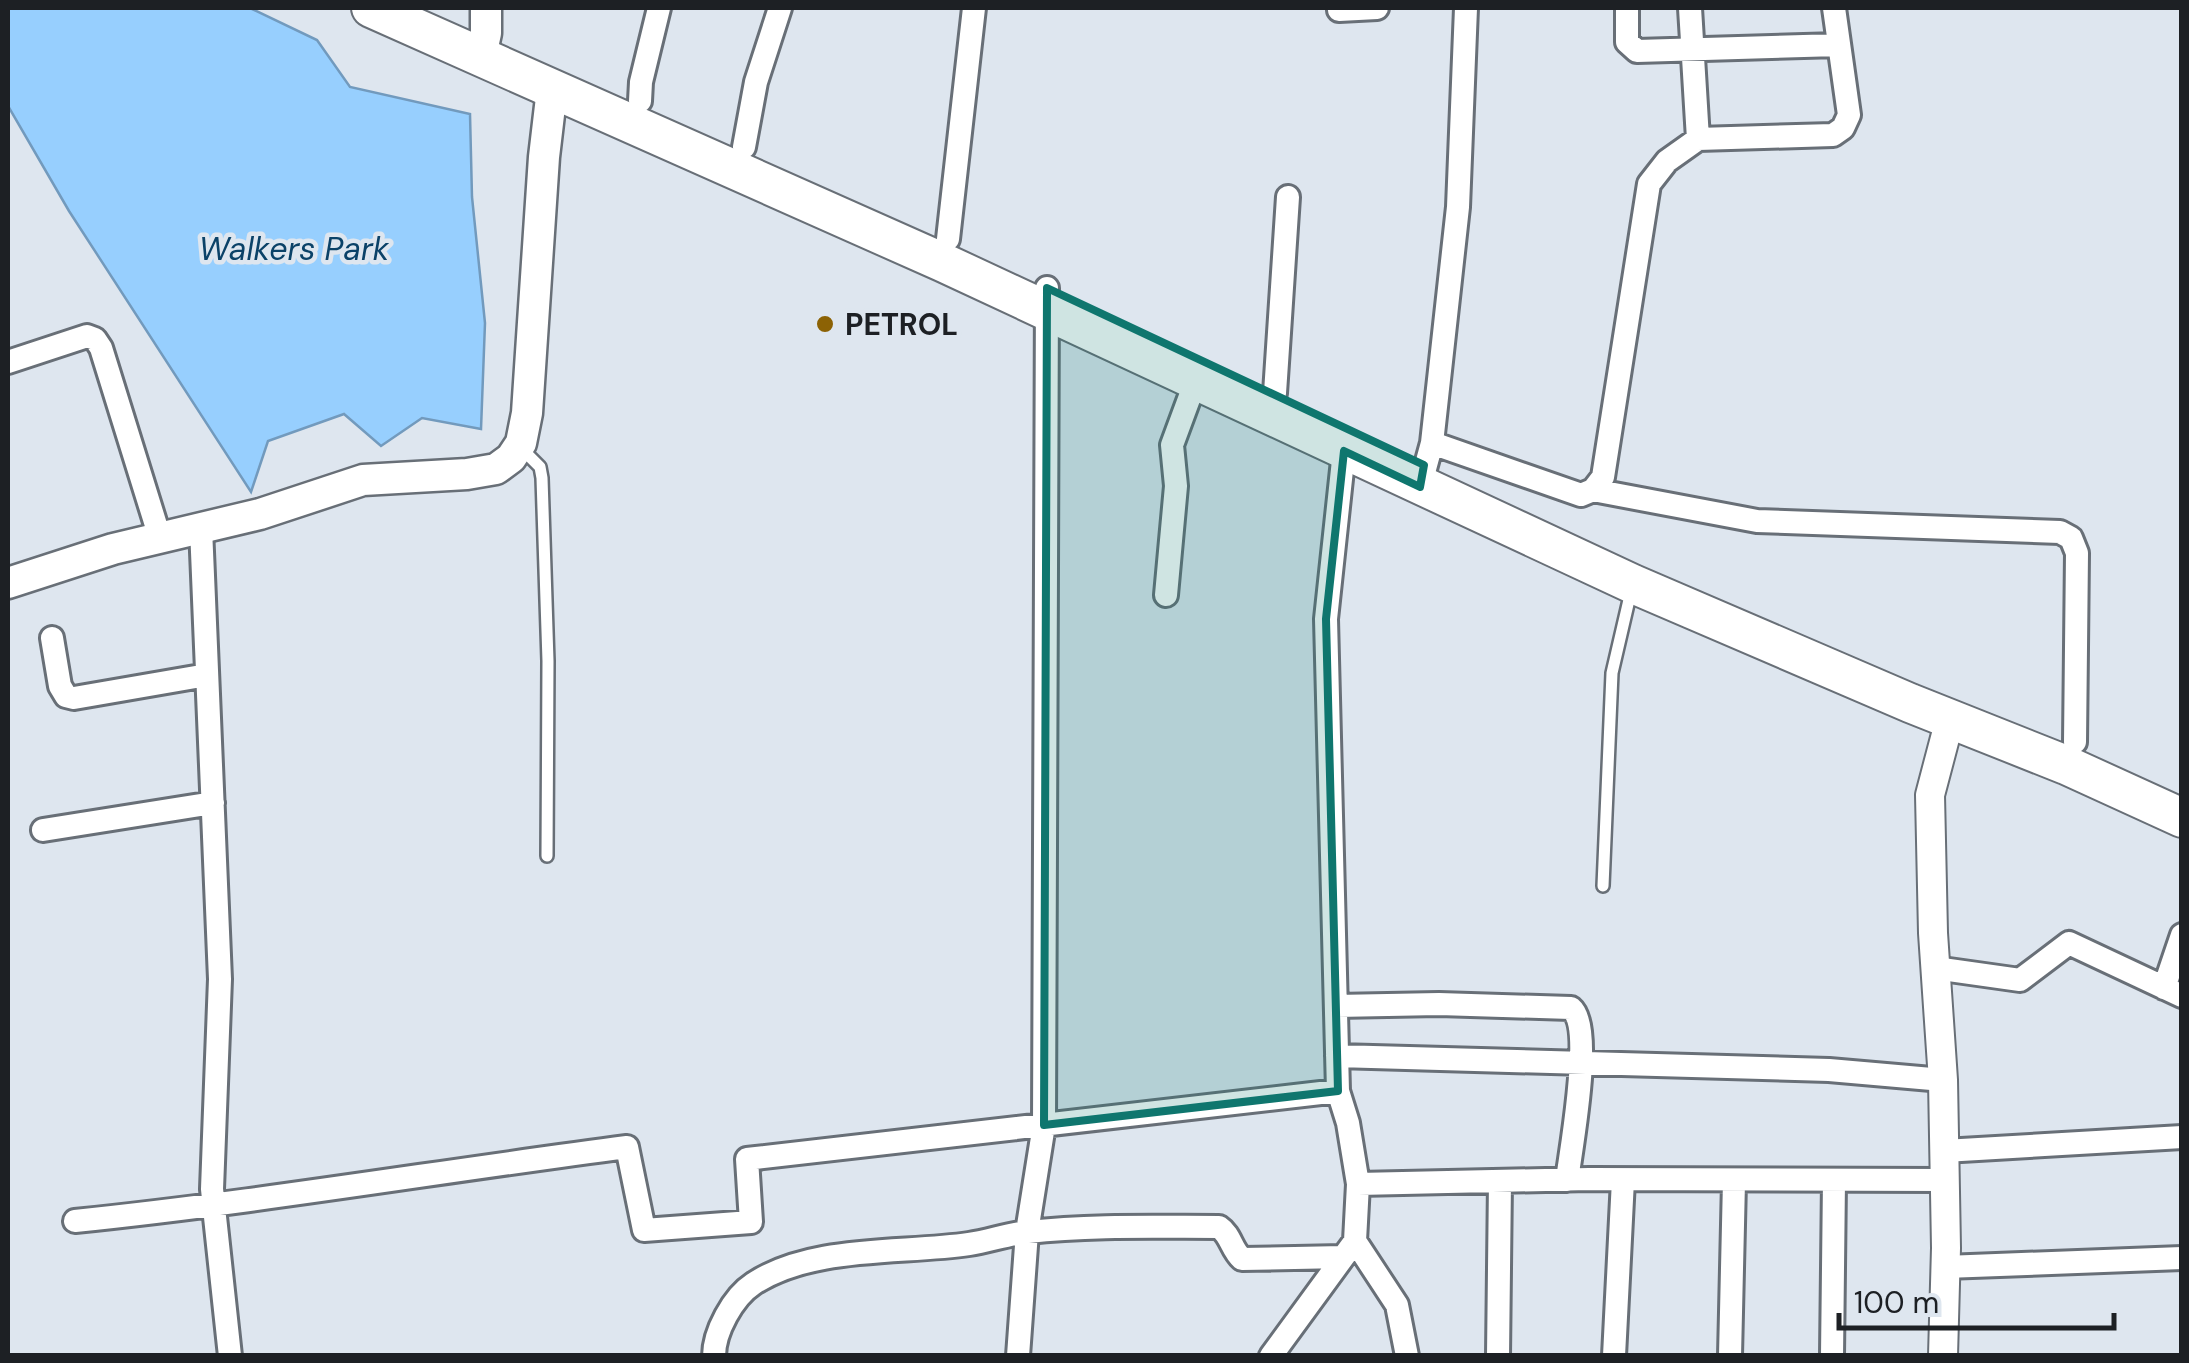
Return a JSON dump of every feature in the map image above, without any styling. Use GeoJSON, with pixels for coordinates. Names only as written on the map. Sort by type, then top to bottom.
{"type":"FeatureCollection","features":[{"type":"Feature","properties":{"kind":"highway"},"geometry":{"type":"LineString","coordinates":[[370,8],[484,32],[552,89],[1275,393],[1426,465],[1801,631],[1914,691],[1950,719],[2066,765],[2182,818]]}},
{"type":"Feature","properties":{"kind":"highway"},"geometry":{"type":"LineString","coordinates":[[427,8],[948,239],[1047,300],[1196,380],[1344,451],[1426,465],[1633,584],[1914,691],[2074,742],[2182,789]]}},
{"type":"Feature","properties":{"kind":"main road"},"geometry":{"type":"LineString","coordinates":[[8,584],[113,550],[260,514],[363,480],[467,474],[496,469],[510,458],[518,446],[528,412],[552,89]]}},
{"type":"Feature","properties":{"kind":"street"},"geometry":{"type":"LineString","coordinates":[[640,101],[659,8]]}},
{"type":"Feature","properties":{"kind":"street"},"geometry":{"type":"LineString","coordinates":[[744,147],[756,82],[780,8]]}},
{"type":"Feature","properties":{"kind":"street"},"geometry":{"type":"LineString","coordinates":[[948,239],[974,8]]}},
{"type":"Feature","properties":{"kind":"street"},"geometry":{"type":"LineString","coordinates":[[1339,10],[1377,8]]}},
{"type":"Feature","properties":{"kind":"street"},"geometry":{"type":"LineString","coordinates":[[1466,8],[1458,207],[1426,465],[1582,496],[1594,490],[1603,477],[1649,184],[1667,161],[1698,139],[1833,135],[1842,128],[1848,116],[1834,8]]}},
{"type":"Feature","properties":{"kind":"street"},"geometry":{"type":"LineString","coordinates":[[1627,8],[1630,47],[1637,51],[1838,45]]}},
{"type":"Feature","properties":{"kind":"street"},"geometry":{"type":"LineString","coordinates":[[1690,8],[1698,139]]}},
{"type":"Feature","properties":{"kind":"street"},"geometry":{"type":"LineString","coordinates":[[1275,393],[1288,196]]}},
{"type":"Feature","properties":{"kind":"street"},"geometry":{"type":"LineString","coordinates":[[1018,1356],[1027,1232],[1044,1125],[1047,300]]}},
{"type":"Feature","properties":{"kind":"street"},"geometry":{"type":"LineString","coordinates":[[8,362],[87,336],[95,339],[160,538]]}},
{"type":"Feature","properties":{"kind":"street"},"geometry":{"type":"LineString","coordinates":[[1166,596],[1176,486],[1172,445],[1196,380]]}},
{"type":"Feature","properties":{"kind":"street"},"geometry":{"type":"LineString","coordinates":[[1271,1356],[1349,1249],[1358,1184],[1338,1091],[1336,1056],[1326,619],[1344,451]]}},
{"type":"Feature","properties":{"kind":"street"},"geometry":{"type":"LineString","coordinates":[[1594,490],[1757,521],[2060,532],[2071,538],[2076,553],[2074,742]]}},
{"type":"Feature","properties":{"kind":"street"},"geometry":{"type":"LineString","coordinates":[[201,528],[220,980],[214,1207],[230,1356]]}},
{"type":"Feature","properties":{"kind":"street"},"geometry":{"type":"LineString","coordinates":[[52,638],[60,686],[66,696],[74,698],[207,676]]}},
{"type":"Feature","properties":{"kind":"street"},"geometry":{"type":"LineString","coordinates":[[1943,1356],[1943,1080],[1930,795],[1950,719]]}},
{"type":"Feature","properties":{"kind":"street"},"geometry":{"type":"LineString","coordinates":[[43,830],[213,804]]}},
{"type":"Feature","properties":{"kind":"street"},"geometry":{"type":"LineString","coordinates":[[1935,968],[2020,980],[2069,943],[2173,992],[2182,936]]}},
{"type":"Feature","properties":{"kind":"street"},"geometry":{"type":"LineString","coordinates":[[1336,1006],[1570,1008],[1580,1020],[1581,1065],[1567,1180]]}},
{"type":"Feature","properties":{"kind":"street"},"geometry":{"type":"LineString","coordinates":[[1336,1056],[1812,1070],[1943,1080]]}},
{"type":"Feature","properties":{"kind":"street"},"geometry":{"type":"LineString","coordinates":[[74,1221],[214,1207],[626,1147],[644,1230],[751,1222],[748,1159],[1338,1091]]}},
{"type":"Feature","properties":{"kind":"street"},"geometry":{"type":"LineString","coordinates":[[1944,1151],[2182,1137]]}},
{"type":"Feature","properties":{"kind":"street"},"geometry":{"type":"LineString","coordinates":[[1614,1356],[1623,1180]]}},
{"type":"Feature","properties":{"kind":"street"},"geometry":{"type":"LineString","coordinates":[[1832,1356],[1834,1180]]}},
{"type":"Feature","properties":{"kind":"street"},"geometry":{"type":"LineString","coordinates":[[1358,1184],[1944,1180]]}},
{"type":"Feature","properties":{"kind":"street"},"geometry":{"type":"LineString","coordinates":[[1498,1356],[1500,1181]]}},
{"type":"Feature","properties":{"kind":"street"},"geometry":{"type":"LineString","coordinates":[[1730,1356],[1734,1181]]}},
{"type":"Feature","properties":{"kind":"street"},"geometry":{"type":"LineString","coordinates":[[714,1356],[718,1337],[740,1294],[767,1276],[843,1255],[969,1244],[1027,1232],[1219,1227],[1227,1232],[1242,1259],[1349,1249]]}},
{"type":"Feature","properties":{"kind":"street"},"geometry":{"type":"LineString","coordinates":[[1349,1249],[1397,1305],[1407,1356]]}},
{"type":"Feature","properties":{"kind":"street"},"geometry":{"type":"LineString","coordinates":[[1946,1267],[2182,1258]]}},
{"type":"Feature","properties":{"kind":"lane"},"geometry":{"type":"LineString","coordinates":[[518,446],[532,457],[542,478],[548,661],[547,856]]}},
{"type":"Feature","properties":{"kind":"lane"},"geometry":{"type":"LineString","coordinates":[[1603,886],[1612,674],[1633,584]]}},
{"type":"Feature","properties":{"kind":"highlighted area"},"geometry":{"type":"Polygon","coordinates":[[[1047,288],[1424,465],[1420,487],[1344,451],[1326,619],[1338,1091],[1044,1125],[1047,288]]]}},
{"type":"Feature","properties":{"kind":"water","name":"Walkers Park"},"geometry":{"type":"Polygon","coordinates":[[[8,8],[250,8],[317,40],[350,87],[470,114],[472,197],[485,323],[481,429],[422,418],[381,446],[344,414],[268,441],[251,492],[69,211],[8,106],[8,8]]]}},
{"type":"Feature","properties":{"kind":"place","name":"PETROL"},"geometry":{"type":"Point","coordinates":[825,324]}}]}
